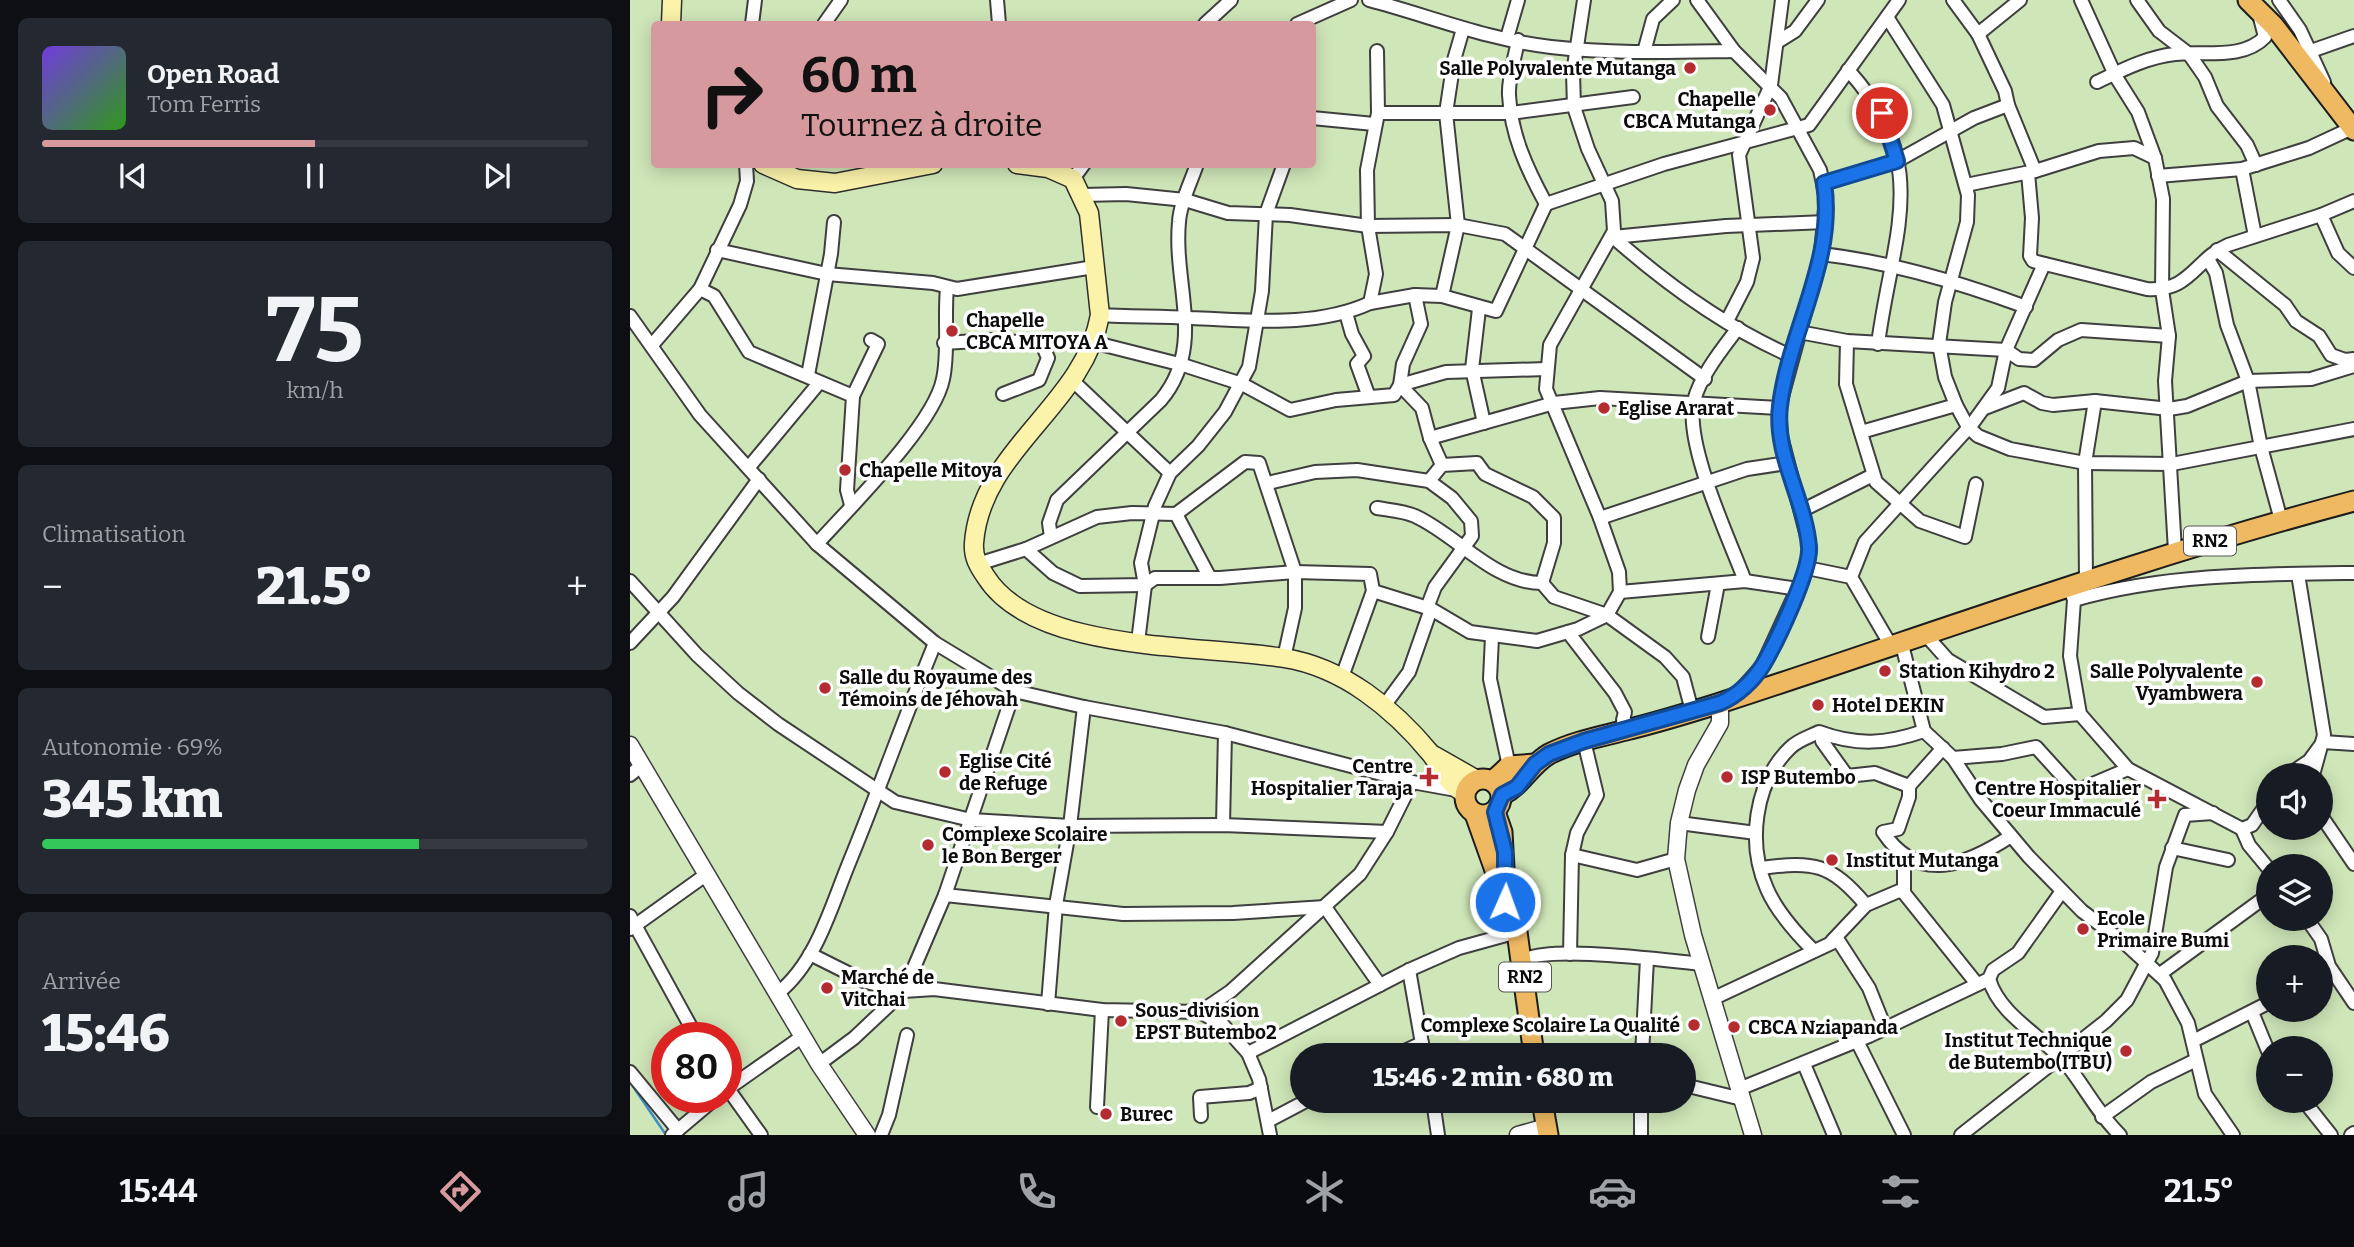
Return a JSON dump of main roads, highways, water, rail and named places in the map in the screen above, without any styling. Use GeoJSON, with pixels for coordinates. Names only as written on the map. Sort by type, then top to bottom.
{"type":"FeatureCollection","features":[{"type":"Feature","properties":{"kind":"highway"},"geometry":{"type":"LineString","coordinates":[[2253,5],[2295,52],[2353,129]]}},
{"type":"Feature","properties":{"kind":"highway","name":"RN2"},"geometry":{"type":"LineString","coordinates":[[1480,795],[1517,787],[1535,764],[1549,754],[1584,741],[1692,712],[1924,633],[2077,591],[2175,551],[2354,501]]}},
{"type":"Feature","properties":{"kind":"highway","name":"RN2"},"geometry":{"type":"LineString","coordinates":[[1480,795],[1509,766],[1535,764]]}},
{"type":"Feature","properties":{"kind":"highway","name":"RN2"},"geometry":{"type":"LineString","coordinates":[[1480,795],[1505,852],[1505,902],[1517,932],[1523,961],[1533,1043]]}},
{"type":"Feature","properties":{"kind":"highway"},"geometry":{"type":"LineString","coordinates":[[1544,1113],[1547,1131]]}},
{"type":"Feature","properties":{"kind":"main road"},"geometry":{"type":"LineString","coordinates":[[671,21],[672,0]]}},
{"type":"Feature","properties":{"kind":"main road"},"geometry":{"type":"LineString","coordinates":[[781,168],[835,183],[912,168]]}},
{"type":"Feature","properties":{"kind":"main road"},"geometry":{"type":"LineString","coordinates":[[1048,168],[1073,179],[1089,213],[1100,316],[1092,342],[1073,381],[999,470],[988,488],[979,513],[974,542],[978,564],[992,587],[1037,618],[1082,635],[1284,658],[1342,677],[1384,706],[1429,752],[1480,795]]}},
{"type":"Feature","properties":{"kind":"waterway"},"geometry":{"type":"LineString","coordinates":[[630,1082],[666,1135]]}},
{"type":"Feature","properties":{"kind":"place","name":"Salle Polyvalente Mutanga"},"geometry":{"type":"Point","coordinates":[1690,68]}},
{"type":"Feature","properties":{"kind":"place","name":"Chapelle CBCA Mutanga"},"geometry":{"type":"Point","coordinates":[1770,110]}},
{"type":"Feature","properties":{"kind":"place","name":"Chapelle CBCA MITOYA A"},"geometry":{"type":"Point","coordinates":[952,331]}},
{"type":"Feature","properties":{"kind":"place","name":"Eglise Ararat"},"geometry":{"type":"Point","coordinates":[1604,408]}},
{"type":"Feature","properties":{"kind":"place","name":"Chapelle Mitoya"},"geometry":{"type":"Point","coordinates":[845,470]}},
{"type":"Feature","properties":{"kind":"place","name":"Station Kihydro 2"},"geometry":{"type":"Point","coordinates":[1885,671]}},
{"type":"Feature","properties":{"kind":"place","name":"Salle Polyvalente Vyambwera"},"geometry":{"type":"Point","coordinates":[2257,682]}},
{"type":"Feature","properties":{"kind":"place","name":"Salle du Royaume des Témoins de Jéhovah"},"geometry":{"type":"Point","coordinates":[825,688]}},
{"type":"Feature","properties":{"kind":"place","name":"Hotel DEKIN"},"geometry":{"type":"Point","coordinates":[1818,705]}},
{"type":"Feature","properties":{"kind":"place","name":"Eglise Cité de Refuge"},"geometry":{"type":"Point","coordinates":[945,772]}},
{"type":"Feature","properties":{"kind":"place","name":"Centre Hospitalier Taraja"},"geometry":{"type":"Point","coordinates":[1429,777]}},
{"type":"Feature","properties":{"kind":"place","name":"ISP Butembo"},"geometry":{"type":"Point","coordinates":[1727,777]}},
{"type":"Feature","properties":{"kind":"place","name":"Centre Hospitalier Coeur Immaculé"},"geometry":{"type":"Point","coordinates":[2157,799]}},
{"type":"Feature","properties":{"kind":"place","name":"Complexe Scolaire le Bon Berger"},"geometry":{"type":"Point","coordinates":[928,845]}},
{"type":"Feature","properties":{"kind":"place","name":"Institut Mutanga"},"geometry":{"type":"Point","coordinates":[1832,860]}},
{"type":"Feature","properties":{"kind":"place","name":"Ecole Primaire Bumi"},"geometry":{"type":"Point","coordinates":[2083,929]}},
{"type":"Feature","properties":{"kind":"place","name":"Marché de Vitchai"},"geometry":{"type":"Point","coordinates":[827,988]}},
{"type":"Feature","properties":{"kind":"place","name":"Sous-division EPST Butembo2"},"geometry":{"type":"Point","coordinates":[1121,1021]}},
{"type":"Feature","properties":{"kind":"place","name":"Complexe Scolaire La Qualité"},"geometry":{"type":"Point","coordinates":[1694,1025]}},
{"type":"Feature","properties":{"kind":"place","name":"CBCA Nziapanda"},"geometry":{"type":"Point","coordinates":[1734,1027]}},
{"type":"Feature","properties":{"kind":"place","name":"Institut Technique de Butembo(ITBU)"},"geometry":{"type":"Point","coordinates":[2126,1051]}},
{"type":"Feature","properties":{"kind":"place","name":"Burec"},"geometry":{"type":"Point","coordinates":[1106,1114]}}]}
